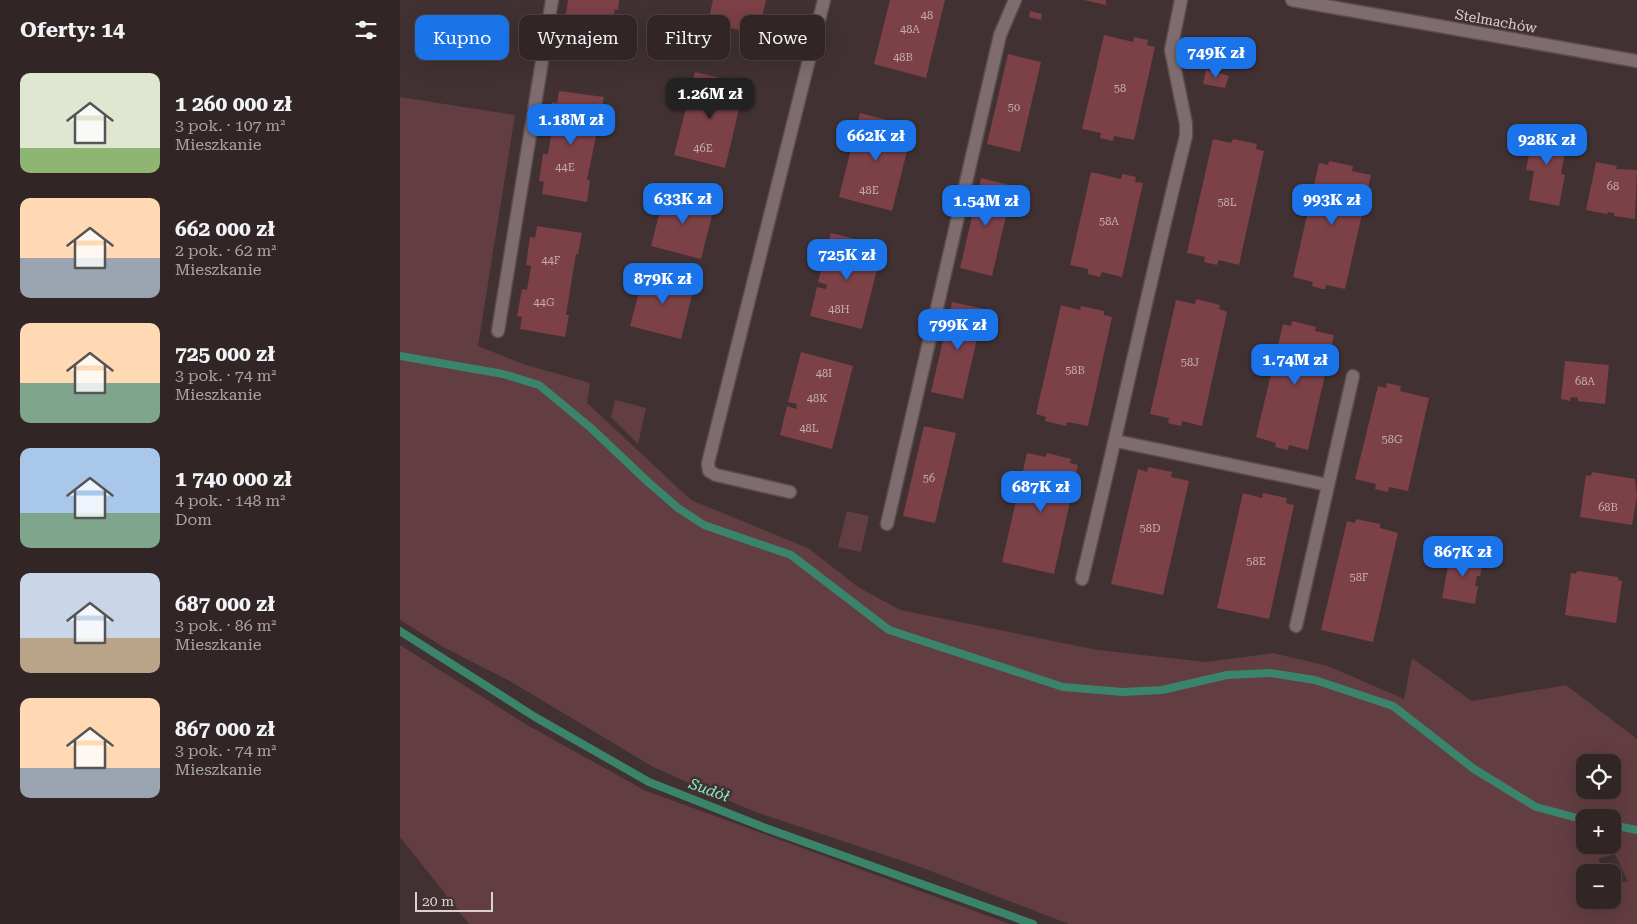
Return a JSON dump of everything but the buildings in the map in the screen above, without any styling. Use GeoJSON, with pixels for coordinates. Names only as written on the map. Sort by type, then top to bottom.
{"type":"FeatureCollection","features":[{"type":"Feature","properties":{"kind":"street"},"geometry":{"type":"LineString","coordinates":[[498,330],[552,0]]}},
{"type":"Feature","properties":{"kind":"street"},"geometry":{"type":"LineString","coordinates":[[790,492],[716,475],[709,471],[708,463],[824,0]]}},
{"type":"Feature","properties":{"kind":"street"},"geometry":{"type":"LineString","coordinates":[[886,524],[1000,35],[1015,0]]}},
{"type":"Feature","properties":{"kind":"street"},"geometry":{"type":"LineString","coordinates":[[1082,579],[1116,441],[1152,271],[1186,136],[1186,124],[1171,50],[1181,0]]}},
{"type":"Feature","properties":{"kind":"street","name":"Stelmachów"},"geometry":{"type":"LineString","coordinates":[[1292,0],[1337,4],[1637,61]]}},
{"type":"Feature","properties":{"kind":"street"},"geometry":{"type":"LineString","coordinates":[[1296,626],[1353,376]]}},
{"type":"Feature","properties":{"kind":"street"},"geometry":{"type":"LineString","coordinates":[[1116,441],[1328,485]]}},
{"type":"Feature","properties":{"kind":"shaded area"},"geometry":{"type":"Polygon","coordinates":[[[400,97],[515,115],[478,346],[523,364],[590,383],[587,403],[691,500],[808,548],[858,587],[900,610],[1098,650],[1206,662],[1273,653],[1328,666],[1404,699],[1412,658],[1472,701],[1566,685],[1637,739],[1637,924],[1069,924],[923,868],[755,812],[653,767],[508,680],[445,648],[400,620],[400,97]]]}},
{"type":"Feature","properties":{"kind":"shaded area"},"geometry":{"type":"Polygon","coordinates":[[[615,400],[646,408],[638,444],[611,417],[615,400]]]}},
{"type":"Feature","properties":{"kind":"shaded area"},"geometry":{"type":"Polygon","coordinates":[[[847,511],[869,516],[861,552],[838,547],[847,511]]]}},
{"type":"Feature","properties":{"kind":"shaded area"},"geometry":{"type":"Polygon","coordinates":[[[400,645],[527,725],[644,790],[1010,924],[469,924],[400,837],[400,645]]]}},
{"type":"Feature","properties":{"kind":"waterway"},"geometry":{"type":"LineString","coordinates":[[400,356],[503,374],[539,385],[591,428],[678,508],[704,525],[791,555],[889,630],[1063,687],[1123,692],[1162,690],[1227,675],[1270,673],[1315,680],[1393,706],[1474,769],[1536,807],[1576,818]]}},
{"type":"Feature","properties":{"kind":"waterway","name":"Sudół"},"geometry":{"type":"LineString","coordinates":[[400,631],[535,717],[649,782],[763,827],[1033,924]]}},
{"type":"Feature","properties":{"kind":"waterway"},"geometry":{"type":"LineString","coordinates":[[1621,827],[1637,830]]}}]}
